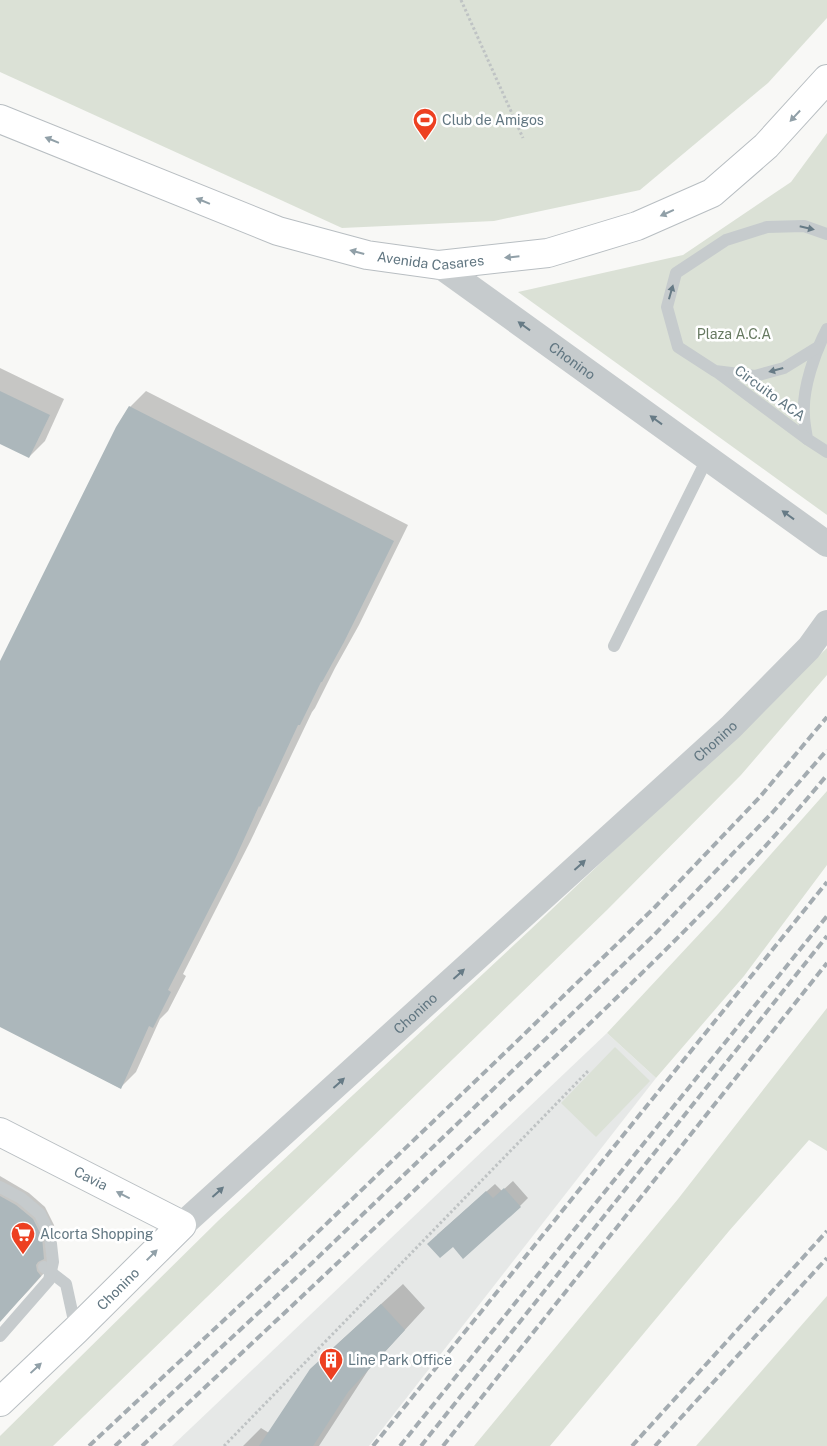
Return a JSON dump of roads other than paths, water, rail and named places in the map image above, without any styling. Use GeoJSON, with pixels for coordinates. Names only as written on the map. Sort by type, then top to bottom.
{"type":"FeatureCollection","features":[{"type":"Feature","properties":{"kind":"street","name":"Avenida Casares"},"geometry":{"type":"LineString","coordinates":[[0,119],[278,231],[368,254],[439,265],[548,253],[637,226],[712,194],[766,146],[827,79]]}},
{"type":"Feature","properties":{"kind":"street","name":"Chonino"},"geometry":{"type":"LineString","coordinates":[[439,265],[827,544]]}},
{"type":"Feature","properties":{"kind":"street","name":"Chonino"},"geometry":{"type":"LineString","coordinates":[[0,1402],[182,1225],[731,727],[809,648],[827,623]]}},
{"type":"Feature","properties":{"kind":"street","name":"Cavia"},"geometry":{"type":"LineString","coordinates":[[0,1132],[182,1225]]}},
{"type":"Feature","properties":{"kind":"lane","name":"Circuito ACA"},"geometry":{"type":"LineString","coordinates":[[827,234],[804,226],[767,227],[726,240],[676,273],[666,307],[678,346],[827,452]]}},
{"type":"Feature","properties":{"kind":"lane","name":"Circuito ACA"},"geometry":{"type":"LineString","coordinates":[[807,438],[804,413],[808,380],[818,347],[827,329]]}},
{"type":"Feature","properties":{"kind":"lane","name":"Circuito ACA"},"geometry":{"type":"LineString","coordinates":[[715,371],[755,376],[784,368],[818,347]]}},
{"type":"Feature","properties":{"kind":"lane"},"geometry":{"type":"LineString","coordinates":[[614,646],[708,457]]}},
{"type":"Feature","properties":{"kind":"lane"},"geometry":{"type":"LineString","coordinates":[[0,1187],[21,1198],[40,1214],[50,1235],[53,1262],[49,1280],[0,1336]]}},
{"type":"Feature","properties":{"kind":"lane"},"geometry":{"type":"LineString","coordinates":[[44,1266],[66,1284],[76,1330]]}},
{"type":"Feature","properties":{"kind":"railway"},"geometry":{"type":"LineString","coordinates":[[89,1446],[298,1251],[655,907],[759,798],[827,717]]}},
{"type":"Feature","properties":{"kind":"railway"},"geometry":{"type":"LineString","coordinates":[[115,1446],[311,1264],[654,935],[772,813],[827,750]]}},
{"type":"Feature","properties":{"kind":"railway"},"geometry":{"type":"LineString","coordinates":[[142,1446],[379,1224],[640,975],[755,858],[827,775]]}},
{"type":"Feature","properties":{"kind":"railway"},"geometry":{"type":"LineString","coordinates":[[373,1446],[827,882]]}},
{"type":"Feature","properties":{"kind":"railway"},"geometry":{"type":"LineString","coordinates":[[400,1446],[827,916]]}},
{"type":"Feature","properties":{"kind":"railway"},"geometry":{"type":"LineString","coordinates":[[421,1446],[827,936]]}},
{"type":"Feature","properties":{"kind":"railway"},"geometry":{"type":"LineString","coordinates":[[443,1446],[827,963]]}},
{"type":"Feature","properties":{"kind":"railway"},"geometry":{"type":"LineString","coordinates":[[632,1446],[827,1231]]}},
{"type":"Feature","properties":{"kind":"railway"},"geometry":{"type":"LineString","coordinates":[[655,1446],[827,1258]]}},
{"type":"Feature","properties":{"kind":"place","name":"Club de Amigos"},"geometry":{"type":"Point","coordinates":[425,141]}},
{"type":"Feature","properties":{"kind":"place","name":"Alcorta Shopping"},"geometry":{"type":"Point","coordinates":[23,1255]}},
{"type":"Feature","properties":{"kind":"place","name":"Line Park Office"},"geometry":{"type":"Point","coordinates":[331,1381]}},
{"type":"Feature","properties":{"kind":"park label","name":"Plaza A.C.A"},"geometry":{"type":"Point","coordinates":[734,334]}}]}
